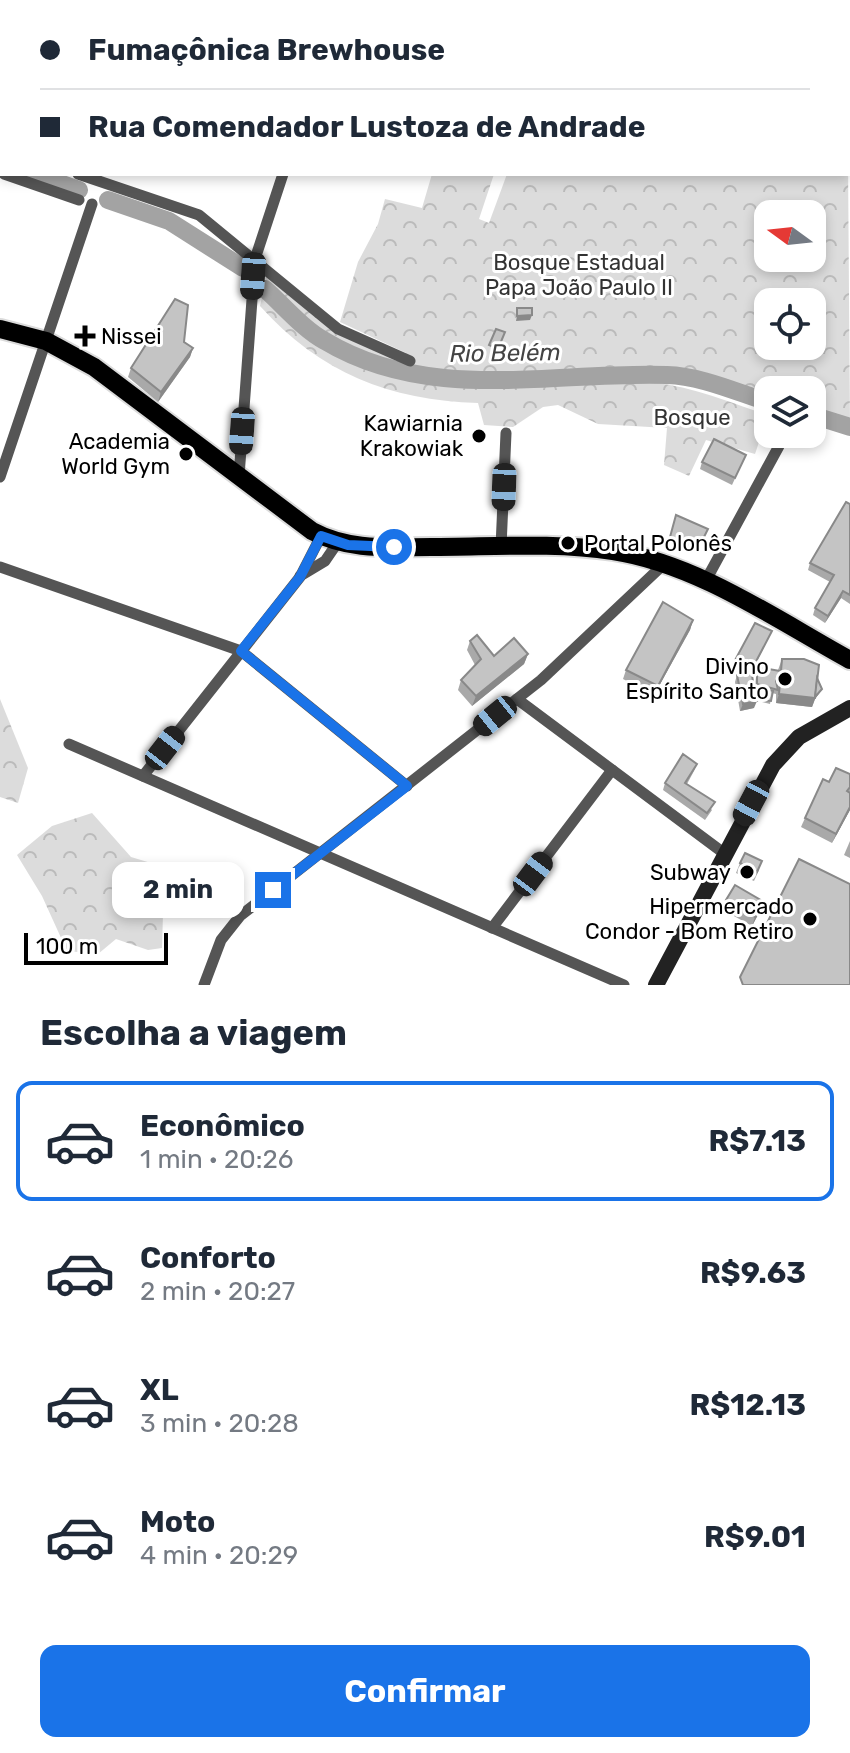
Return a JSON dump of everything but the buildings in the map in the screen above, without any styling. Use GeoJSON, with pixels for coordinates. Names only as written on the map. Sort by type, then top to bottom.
{"type":"FeatureCollection","features":[{"type":"Feature","properties":{"kind":"main road"},"geometry":{"type":"LineString","coordinates":[[0,329],[46,341],[94,367],[239,476],[330,539],[367,547],[604,550],[664,564],[705,582],[850,660]]}},
{"type":"Feature","properties":{"kind":"main road"},"geometry":{"type":"LineString","coordinates":[[656,985],[780,754],[799,737],[850,708]]}},
{"type":"Feature","properties":{"kind":"street"},"geometry":{"type":"LineString","coordinates":[[11,176],[79,200]]}},
{"type":"Feature","properties":{"kind":"street"},"geometry":{"type":"LineString","coordinates":[[239,476],[255,259],[282,176]]}},
{"type":"Feature","properties":{"kind":"street"},"geometry":{"type":"LineString","coordinates":[[100,178],[199,215],[338,329],[410,361]]}},
{"type":"Feature","properties":{"kind":"street"},"geometry":{"type":"LineString","coordinates":[[0,477],[92,204]]}},
{"type":"Feature","properties":{"kind":"street"},"geometry":{"type":"LineString","coordinates":[[501,547],[506,433]]}},
{"type":"Feature","properties":{"kind":"street"},"geometry":{"type":"LineString","coordinates":[[705,582],[778,448]]}},
{"type":"Feature","properties":{"kind":"street"},"geometry":{"type":"LineString","coordinates":[[300,577],[329,557],[330,539]]}},
{"type":"Feature","properties":{"kind":"street"},"geometry":{"type":"LineString","coordinates":[[143,776],[330,539]]}},
{"type":"Feature","properties":{"kind":"street"},"geometry":{"type":"LineString","coordinates":[[204,985],[214,955],[231,926],[517,699],[576,649],[664,564]]}},
{"type":"Feature","properties":{"kind":"street"},"geometry":{"type":"LineString","coordinates":[[0,567],[241,651],[407,786]]}},
{"type":"Feature","properties":{"kind":"street"},"geometry":{"type":"LineString","coordinates":[[517,699],[725,854]]}},
{"type":"Feature","properties":{"kind":"street"},"geometry":{"type":"LineString","coordinates":[[69,744],[624,985]]}},
{"type":"Feature","properties":{"kind":"street"},"geometry":{"type":"LineString","coordinates":[[492,928],[612,770]]}},
{"type":"Feature","properties":{"kind":"green space","name":"Bosque Estadual Papa João Paulo II"},"geometry":{"type":"Polygon","coordinates":[[[431,176],[493,176],[479,219],[489,223],[506,176],[848,176],[850,424],[826,416],[826,376],[754,376],[754,393],[694,374],[669,371],[452,375],[419,372],[400,367],[406,353],[340,322],[358,262],[378,224],[385,199],[422,208],[431,176]]]}},
{"type":"Feature","properties":{"kind":"green space","name":"Bosque"},"geometry":{"type":"Polygon","coordinates":[[[267,276],[394,359],[393,375],[487,384],[644,382],[707,394],[754,410],[754,448],[757,448],[755,454],[706,440],[689,476],[664,465],[667,428],[598,424],[558,405],[543,407],[513,427],[484,425],[478,403],[446,401],[386,389],[332,365],[307,349],[260,306],[267,276]]]}},
{"type":"Feature","properties":{"kind":"green space"},"geometry":{"type":"Polygon","coordinates":[[[0,699],[28,768],[18,803],[0,797],[0,699]]]}},
{"type":"Feature","properties":{"kind":"green space"},"geometry":{"type":"Polygon","coordinates":[[[92,813],[131,857],[151,863],[171,886],[163,914],[162,948],[148,950],[116,939],[98,954],[67,951],[42,896],[17,855],[52,826],[92,813]]]}},
{"type":"Feature","properties":{"kind":"waterway","name":"Rio Belém"},"geometry":{"type":"LineString","coordinates":[[40,176],[79,190]]}},
{"type":"Feature","properties":{"kind":"waterway","name":"Rio Belém"},"geometry":{"type":"LineString","coordinates":[[108,200],[169,221],[243,268]]}},
{"type":"Feature","properties":{"kind":"waterway","name":"Rio Belém"},"geometry":{"type":"LineString","coordinates":[[265,289],[301,324],[325,341],[365,360],[407,372],[492,380],[667,375],[705,381],[754,397]]}},
{"type":"Feature","properties":{"kind":"waterway","name":"Rio Belém"},"geometry":{"type":"LineString","coordinates":[[826,419],[850,427]]}},
{"type":"Feature","properties":{"kind":"place","name":"Nissei"},"geometry":{"type":"Point","coordinates":[85,336]}},
{"type":"Feature","properties":{"kind":"place","name":"Kawiarnia Krakowiak"},"geometry":{"type":"Point","coordinates":[479,436]}},
{"type":"Feature","properties":{"kind":"place","name":"Academia World Gym"},"geometry":{"type":"Point","coordinates":[186,454]}},
{"type":"Feature","properties":{"kind":"place","name":"Portal Polonês"},"geometry":{"type":"Point","coordinates":[568,543]}},
{"type":"Feature","properties":{"kind":"place","name":"Divino Espírito Santo"},"geometry":{"type":"Point","coordinates":[785,679]}},
{"type":"Feature","properties":{"kind":"place","name":"Subway"},"geometry":{"type":"Point","coordinates":[747,872]}},
{"type":"Feature","properties":{"kind":"place","name":"Hipermercado Condor - Bom Retiro"},"geometry":{"type":"Point","coordinates":[810,919]}},
{"type":"Feature","properties":{"kind":"route"},"geometry":{"type":"LineString","coordinates":[[273,890],[407,786],[241,651],[300,577],[321,536],[348,545],[394,547]]}}]}
